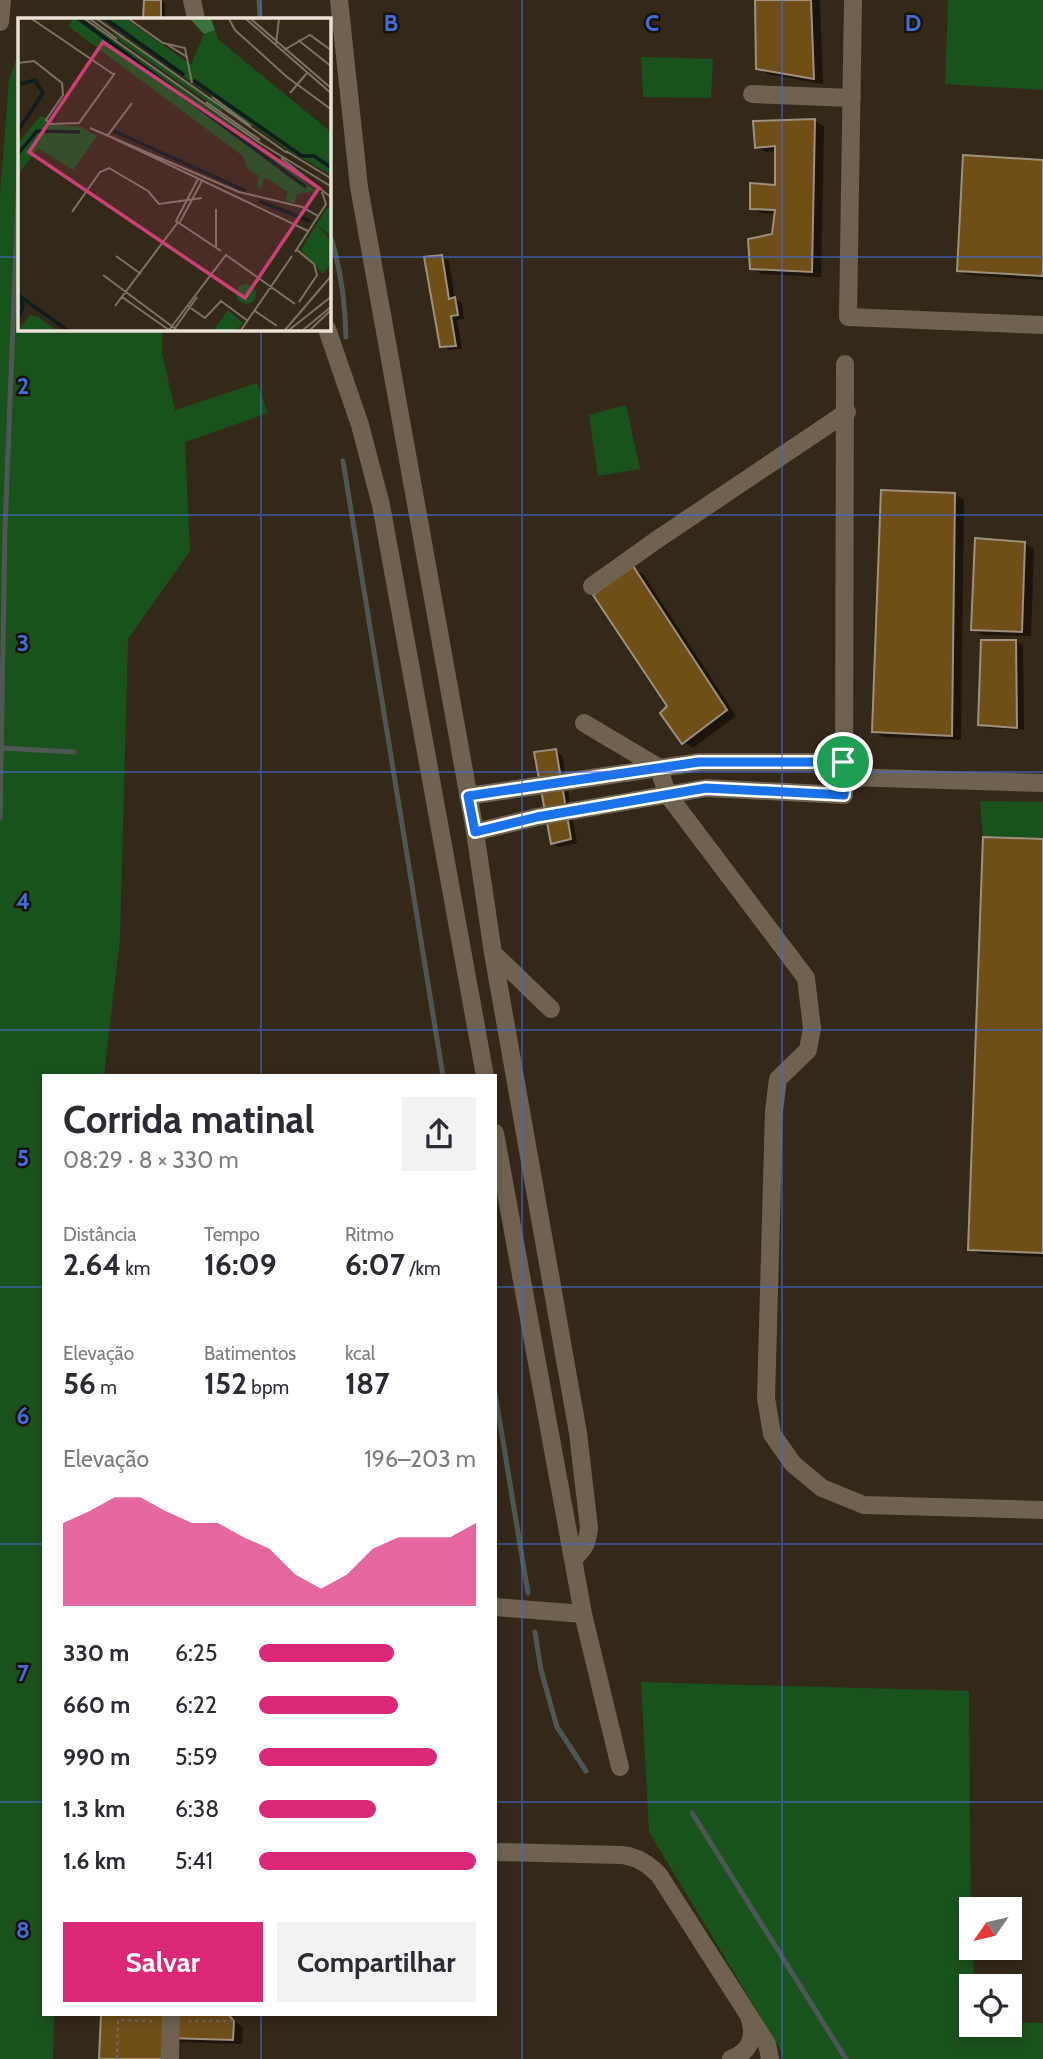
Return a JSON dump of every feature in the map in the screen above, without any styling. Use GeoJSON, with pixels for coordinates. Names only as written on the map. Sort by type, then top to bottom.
{"type":"FeatureCollection","features":[{"type":"Feature","properties":{"kind":"lane"},"geometry":{"type":"LineString","coordinates":[[192,0],[195,18]]}},
{"type":"Feature","properties":{"kind":"lane"},"geometry":{"type":"LineString","coordinates":[[339,0],[359,187],[475,832],[493,953],[578,1433],[587,1503],[587,1543],[583,1551],[573,1559]]}},
{"type":"Feature","properties":{"kind":"lane"},"geometry":{"type":"LineString","coordinates":[[853,0],[848,317],[1043,325]]}},
{"type":"Feature","properties":{"kind":"lane"},"geometry":{"type":"LineString","coordinates":[[751,94],[852,98]]}},
{"type":"Feature","properties":{"kind":"lane"},"geometry":{"type":"LineString","coordinates":[[328,331],[360,425],[381,505],[485,1074]]}},
{"type":"Feature","properties":{"kind":"lane"},"geometry":{"type":"LineString","coordinates":[[844,778],[847,412],[845,364]]}},
{"type":"Feature","properties":{"kind":"lane"},"geometry":{"type":"LineString","coordinates":[[592,586],[847,412]]}},
{"type":"Feature","properties":{"kind":"lane"},"geometry":{"type":"LineString","coordinates":[[584,723],[658,767],[668,795],[806,978],[812,1027],[808,1050],[778,1079],[774,1111],[766,1398],[772,1434],[793,1464],[822,1488],[864,1505],[1043,1510]]}},
{"type":"Feature","properties":{"kind":"lane"},"geometry":{"type":"LineString","coordinates":[[468,796],[699,762],[844,778],[1043,783]]}},
{"type":"Feature","properties":{"kind":"lane"},"geometry":{"type":"LineString","coordinates":[[588,778],[593,808]]}},
{"type":"Feature","properties":{"kind":"lane"},"geometry":{"type":"LineString","coordinates":[[475,832],[706,788],[844,778]]}},
{"type":"Feature","properties":{"kind":"lane"},"geometry":{"type":"LineString","coordinates":[[516,789],[522,821]]}},
{"type":"Feature","properties":{"kind":"lane"},"geometry":{"type":"LineString","coordinates":[[493,953],[551,1009]]}},
{"type":"Feature","properties":{"kind":"lane"},"geometry":{"type":"LineString","coordinates":[[497,1144],[583,1614],[620,1767]]}},
{"type":"Feature","properties":{"kind":"lane"},"geometry":{"type":"LineString","coordinates":[[497,1607],[583,1614]]}},
{"type":"Feature","properties":{"kind":"lane"},"geometry":{"type":"LineString","coordinates":[[497,1852],[622,1855],[642,1861],[659,1875],[767,2044],[770,2059]]}},
{"type":"Feature","properties":{"kind":"lane"},"geometry":{"type":"LineString","coordinates":[[731,2059],[742,2053],[750,2043],[753,2028],[748,2013]]}},
{"type":"Feature","properties":{"kind":"lane"},"geometry":{"type":"LineString","coordinates":[[170,2059],[172,2016]]}},
{"type":"Feature","properties":{"kind":"path"},"geometry":{"type":"LineString","coordinates":[[195,2021],[196,2016]]}},
{"type":"Feature","properties":{"kind":"path"},"geometry":{"type":"LineString","coordinates":[[117,2059],[118,2020]]}},
{"type":"Feature","properties":{"kind":"green space"},"geometry":{"type":"Polygon","coordinates":[[[948,0],[1043,0],[1043,90],[945,84],[948,0]]]}},
{"type":"Feature","properties":{"kind":"green space"},"geometry":{"type":"Polygon","coordinates":[[[18,54],[18,331],[162,331],[162,353],[175,410],[257,383],[268,413],[185,442],[190,551],[128,639],[120,938],[104,1074],[42,1074],[42,2016],[54,2016],[53,2059],[0,2059],[0,196],[9,79],[18,54]]]}},
{"type":"Feature","properties":{"kind":"green space"},"geometry":{"type":"Polygon","coordinates":[[[641,57],[713,59],[711,98],[643,97],[641,57]]]}},
{"type":"Feature","properties":{"kind":"green space"},"geometry":{"type":"Polygon","coordinates":[[[626,405],[640,469],[598,476],[589,415],[626,405]]]}},
{"type":"Feature","properties":{"kind":"green space"},"geometry":{"type":"Polygon","coordinates":[[[980,801],[1043,802],[1043,838],[983,837],[980,801]]]}},
{"type":"Feature","properties":{"kind":"green space"},"geometry":{"type":"Polygon","coordinates":[[[641,1682],[969,1691],[971,1897],[959,1897],[959,1960],[973,1960],[974,1974],[959,1974],[959,2037],[1022,2037],[1022,2022],[1043,2023],[1043,2059],[783,2059],[779,2047],[649,1832],[641,1682]]]}},
{"type":"Feature","properties":{"kind":"building"},"geometry":{"type":"Polygon","coordinates":[[[144,0],[161,0],[161,18],[143,18],[144,0]]]}},
{"type":"Feature","properties":{"kind":"building"},"geometry":{"type":"Polygon","coordinates":[[[755,0],[811,0],[814,79],[756,69],[755,0]]]}},
{"type":"Feature","properties":{"kind":"building"},"geometry":{"type":"Polygon","coordinates":[[[815,119],[812,272],[750,269],[748,239],[772,234],[775,210],[750,209],[750,183],[775,185],[775,146],[755,148],[753,121],[815,119]]]}},
{"type":"Feature","properties":{"kind":"building"},"geometry":{"type":"Polygon","coordinates":[[[963,155],[1043,160],[1043,276],[957,271],[963,155]]]}},
{"type":"Feature","properties":{"kind":"building"},"geometry":{"type":"Polygon","coordinates":[[[442,255],[449,299],[455,297],[458,315],[451,316],[456,346],[440,347],[424,257],[442,255]]]}},
{"type":"Feature","properties":{"kind":"building"},"geometry":{"type":"Polygon","coordinates":[[[881,490],[955,493],[952,736],[872,732],[881,490]]]}},
{"type":"Feature","properties":{"kind":"building"},"geometry":{"type":"Polygon","coordinates":[[[975,538],[1025,542],[1022,632],[971,630],[975,538]]]}},
{"type":"Feature","properties":{"kind":"building"},"geometry":{"type":"Polygon","coordinates":[[[633,566],[727,710],[682,744],[660,713],[667,706],[593,595],[633,566]]]}},
{"type":"Feature","properties":{"kind":"building"},"geometry":{"type":"Polygon","coordinates":[[[981,640],[1016,640],[1017,728],[978,725],[981,640]]]}},
{"type":"Feature","properties":{"kind":"building"},"geometry":{"type":"Polygon","coordinates":[[[556,749],[571,839],[551,844],[534,752],[556,749]]]}},
{"type":"Feature","properties":{"kind":"building"},"geometry":{"type":"Polygon","coordinates":[[[983,837],[1043,839],[1043,1253],[968,1250],[983,837]]]}},
{"type":"Feature","properties":{"kind":"building"},"geometry":{"type":"Polygon","coordinates":[[[101,2016],[230,2016],[234,2021],[233,2040],[167,2038],[166,2059],[99,2059],[101,2016]]]}},
{"type":"Feature","properties":{"kind":"waterway"},"geometry":{"type":"LineString","coordinates":[[259,0],[260,18]]}},
{"type":"Feature","properties":{"kind":"waterway"},"geometry":{"type":"LineString","coordinates":[[0,818],[5,529],[18,197]]}},
{"type":"Feature","properties":{"kind":"waterway"},"geometry":{"type":"LineString","coordinates":[[331,238],[342,284],[346,337]]}},
{"type":"Feature","properties":{"kind":"waterway"},"geometry":{"type":"LineString","coordinates":[[343,461],[443,1074]]}},
{"type":"Feature","properties":{"kind":"waterway"},"geometry":{"type":"LineString","coordinates":[[1,748],[74,752]]}},
{"type":"Feature","properties":{"kind":"waterway"},"geometry":{"type":"LineString","coordinates":[[497,1405],[528,1593]]}},
{"type":"Feature","properties":{"kind":"waterway"},"geometry":{"type":"LineString","coordinates":[[535,1632],[541,1670],[557,1727],[586,1771]]}},
{"type":"Feature","properties":{"kind":"waterway"},"geometry":{"type":"LineString","coordinates":[[692,1813],[846,2059]]}},
{"type":"Feature","properties":{"kind":"route"},"geometry":{"type":"LineString","coordinates":[[699,762],[843,762],[846,777],[844,795],[706,788],[537,817],[475,832],[468,796],[699,762]]}}]}
